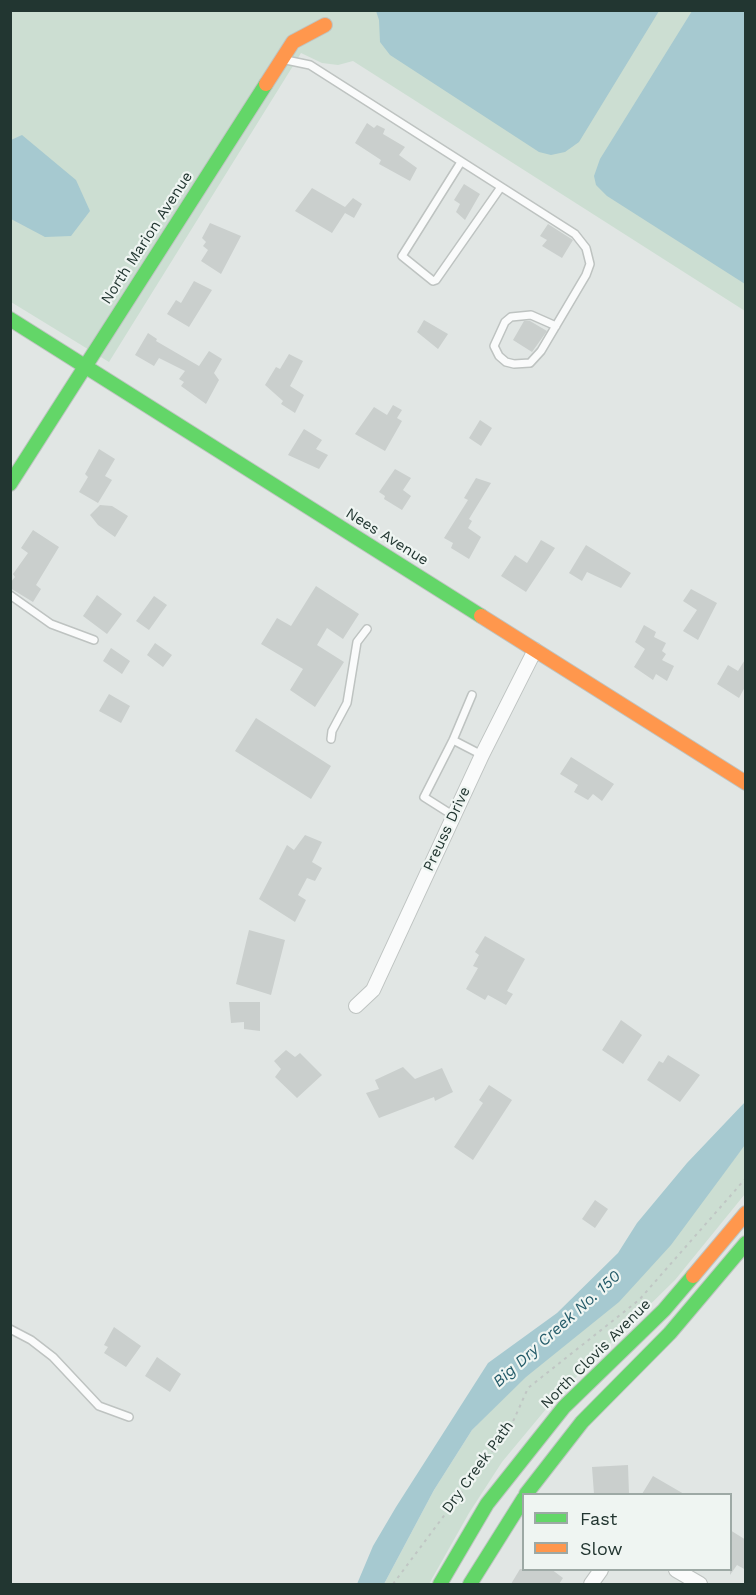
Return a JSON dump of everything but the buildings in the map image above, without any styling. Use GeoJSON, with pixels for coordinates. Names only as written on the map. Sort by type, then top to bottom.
{"type":"FeatureCollection","features":[{"type":"Feature","properties":{"kind":"main road","name":"North Marion Avenue"},"geometry":{"type":"LineString","coordinates":[[10,484],[292,42],[326,21]]}},
{"type":"Feature","properties":{"kind":"main road","name":"Nees Avenue"},"geometry":{"type":"LineString","coordinates":[[10,319],[746,783]]}},
{"type":"Feature","properties":{"kind":"main road","name":"North Clovis Avenue"},"geometry":{"type":"LineString","coordinates":[[440,1584],[488,1504],[564,1407],[664,1310],[746,1213]]}},
{"type":"Feature","properties":{"kind":"main road"},"geometry":{"type":"LineString","coordinates":[[527,1493],[582,1422],[670,1333],[746,1243]]}},
{"type":"Feature","properties":{"kind":"main road"},"geometry":{"type":"LineString","coordinates":[[470,1584],[522,1501]]}},
{"type":"Feature","properties":{"kind":"street","name":"Preuss Drive"},"geometry":{"type":"LineString","coordinates":[[356,1006],[373,990],[482,755],[535,650]]}},
{"type":"Feature","properties":{"kind":"street"},"geometry":{"type":"LineString","coordinates":[[591,1584],[600,1571]]}},
{"type":"Feature","properties":{"kind":"street"},"geometry":{"type":"LineString","coordinates":[[679,1571],[700,1584]]}},
{"type":"Feature","properties":{"kind":"lane"},"geometry":{"type":"LineString","coordinates":[[281,60],[294,59],[310,65],[575,234],[586,248],[590,264],[586,275],[556,326],[541,351],[530,363],[506,362],[499,356],[494,346],[505,322],[511,317],[531,315],[556,326]]}},
{"type":"Feature","properties":{"kind":"lane"},"geometry":{"type":"LineString","coordinates":[[461,162],[402,256],[433,280],[436,280],[501,187]]}},
{"type":"Feature","properties":{"kind":"lane"},"geometry":{"type":"LineString","coordinates":[[10,595],[51,624],[94,640]]}},
{"type":"Feature","properties":{"kind":"lane"},"geometry":{"type":"LineString","coordinates":[[331,739],[332,731],[347,704],[357,642],[367,629]]}},
{"type":"Feature","properties":{"kind":"lane"},"geometry":{"type":"LineString","coordinates":[[454,816],[424,797],[453,741],[472,694]]}},
{"type":"Feature","properties":{"kind":"lane"},"geometry":{"type":"LineString","coordinates":[[453,741],[482,755]]}},
{"type":"Feature","properties":{"kind":"lane"},"geometry":{"type":"LineString","coordinates":[[10,1329],[31,1340],[53,1358],[99,1406],[129,1417]]}},
{"type":"Feature","properties":{"kind":"path","name":"Dry Creek Path"},"geometry":{"type":"LineString","coordinates":[[393,1584],[511,1426],[528,1388],[639,1300],[746,1178]]}},
{"type":"Feature","properties":{"kind":"green space"},"geometry":{"type":"Polygon","coordinates":[[[10,11],[745,11],[745,311],[353,61],[338,65],[322,63],[301,53],[109,362],[11,302],[10,11]]]}},
{"type":"Feature","properties":{"kind":"green space"},"geometry":{"type":"Polygon","coordinates":[[[745,1145],[745,1194],[675,1280],[556,1397],[502,1462],[469,1513],[429,1584],[384,1584],[434,1490],[472,1430],[715,1183],[745,1145]]]}},
{"type":"Feature","properties":{"kind":"water"},"geometry":{"type":"Polygon","coordinates":[[[376,10],[659,11],[579,142],[565,152],[551,155],[539,152],[390,55],[380,42],[376,10]]]}},
{"type":"Feature","properties":{"kind":"water"},"geometry":{"type":"Polygon","coordinates":[[[692,11],[745,11],[745,284],[607,196],[596,185],[594,176],[600,159],[692,11]]]}},
{"type":"Feature","properties":{"kind":"water"},"geometry":{"type":"Polygon","coordinates":[[[22,135],[76,180],[90,211],[71,236],[45,237],[11,219],[11,140],[22,135]]]}},
{"type":"Feature","properties":{"kind":"water","name":"Big Dry Creek No. 150"},"geometry":{"type":"Polygon","coordinates":[[[745,1102],[745,1145],[671,1245],[619,1302],[526,1377],[472,1430],[434,1490],[384,1584],[357,1584],[373,1546],[396,1507],[488,1363],[557,1313],[618,1253],[637,1223],[687,1163],[745,1102]]]}},
{"type":"Feature","properties":{"kind":"traffic: fast"},"geometry":{"type":"LineString","coordinates":[[10,484],[266,84]]}},
{"type":"Feature","properties":{"kind":"traffic: fast"},"geometry":{"type":"LineString","coordinates":[[10,319],[481,616]]}},
{"type":"Feature","properties":{"kind":"traffic: fast"},"geometry":{"type":"LineString","coordinates":[[527,1493],[582,1422],[670,1333],[746,1243]]}},
{"type":"Feature","properties":{"kind":"traffic: fast"},"geometry":{"type":"LineString","coordinates":[[440,1584],[487,1504],[564,1407],[664,1310],[693,1276]]}},
{"type":"Feature","properties":{"kind":"traffic: fast"},"geometry":{"type":"LineString","coordinates":[[470,1584],[522,1501]]}},
{"type":"Feature","properties":{"kind":"traffic: slow"},"geometry":{"type":"LineString","coordinates":[[266,84],[293,42],[325,25]]}},
{"type":"Feature","properties":{"kind":"traffic: slow"},"geometry":{"type":"LineString","coordinates":[[481,616],[746,783]]}},
{"type":"Feature","properties":{"kind":"traffic: slow"},"geometry":{"type":"LineString","coordinates":[[693,1276],[746,1213]]}}]}
